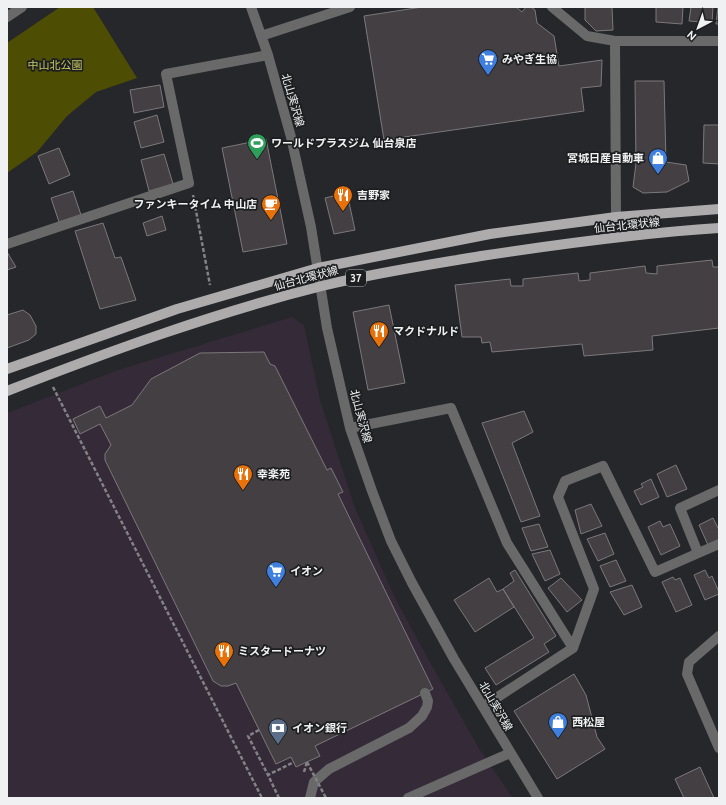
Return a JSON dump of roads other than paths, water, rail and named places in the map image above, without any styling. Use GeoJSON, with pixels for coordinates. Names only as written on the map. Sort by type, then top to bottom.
{"type":"FeatureCollection","features":[{"type":"Feature","properties":{"kind":"main road","name":"仙台北環状線"},"geometry":{"type":"LineString","coordinates":[[7,369],[177,308],[318,268],[490,234],[616,217],[719,209]]}},
{"type":"Feature","properties":{"kind":"main road","name":"仙台北環状線"},"geometry":{"type":"LineString","coordinates":[[7,391],[188,325],[321,286],[363,276],[537,247],[617,237],[719,228]]}},
{"type":"Feature","properties":{"kind":"street"},"geometry":{"type":"LineString","coordinates":[[7,17],[22,7]]}},
{"type":"Feature","properties":{"kind":"street","name":"北山実沢線"},"geometry":{"type":"LineString","coordinates":[[251,7],[268,55],[291,137],[311,227],[327,328],[350,428],[372,491],[391,540],[412,583],[454,659],[484,706],[510,753],[538,798]]}},
{"type":"Feature","properties":{"kind":"street"},"geometry":{"type":"LineString","coordinates":[[261,36],[350,7]]}},
{"type":"Feature","properties":{"kind":"street"},"geometry":{"type":"LineString","coordinates":[[552,7],[587,36],[615,40],[719,41]]}},
{"type":"Feature","properties":{"kind":"street"},"geometry":{"type":"LineString","coordinates":[[615,40],[616,217]]}},
{"type":"Feature","properties":{"kind":"street"},"geometry":{"type":"LineString","coordinates":[[7,244],[189,183],[166,74],[268,55]]}},
{"type":"Feature","properties":{"kind":"street"},"geometry":{"type":"LineString","coordinates":[[350,428],[451,408],[507,543],[573,648]]}},
{"type":"Feature","properties":{"kind":"street"},"geometry":{"type":"LineString","coordinates":[[484,706],[573,648],[594,589],[558,497],[565,481],[603,466],[655,572],[719,544]]}},
{"type":"Feature","properties":{"kind":"street"},"geometry":{"type":"LineString","coordinates":[[698,553],[680,508],[719,490]]}},
{"type":"Feature","properties":{"kind":"street"},"geometry":{"type":"LineString","coordinates":[[719,636],[689,662],[687,674],[719,748]]}},
{"type":"Feature","properties":{"kind":"street"},"geometry":{"type":"LineString","coordinates":[[310,798],[314,782],[329,769],[409,728],[422,716],[427,707],[428,701],[424,693]]}},
{"type":"Feature","properties":{"kind":"street"},"geometry":{"type":"LineString","coordinates":[[408,798],[510,753]]}},
{"type":"Feature","properties":{"kind":"place","name":"みやぎ生協"},"geometry":{"type":"Point","coordinates":[488,76]}},
{"type":"Feature","properties":{"kind":"place","name":"ワールドプラスジム 仙台泉店"},"geometry":{"type":"Point","coordinates":[257,160]}},
{"type":"Feature","properties":{"kind":"place","name":"宮城日産自動車"},"geometry":{"type":"Point","coordinates":[658,175]}},
{"type":"Feature","properties":{"kind":"place","name":"吉野家"},"geometry":{"type":"Point","coordinates":[343,212]}},
{"type":"Feature","properties":{"kind":"place","name":"ファンキータイム 中山店"},"geometry":{"type":"Point","coordinates":[271,221]}},
{"type":"Feature","properties":{"kind":"place","name":"マクドナルド"},"geometry":{"type":"Point","coordinates":[379,348]}},
{"type":"Feature","properties":{"kind":"place","name":"幸楽苑"},"geometry":{"type":"Point","coordinates":[243,491]}},
{"type":"Feature","properties":{"kind":"place","name":"イオン"},"geometry":{"type":"Point","coordinates":[276,588]}},
{"type":"Feature","properties":{"kind":"place","name":"ミスタードーナツ"},"geometry":{"type":"Point","coordinates":[224,668]}},
{"type":"Feature","properties":{"kind":"place","name":"西松屋"},"geometry":{"type":"Point","coordinates":[558,739]}},
{"type":"Feature","properties":{"kind":"place","name":"イオン銀行"},"geometry":{"type":"Point","coordinates":[278,745]}},
{"type":"Feature","properties":{"kind":"park label","name":"中山北公園"},"geometry":{"type":"Point","coordinates":[55,65]}}]}
